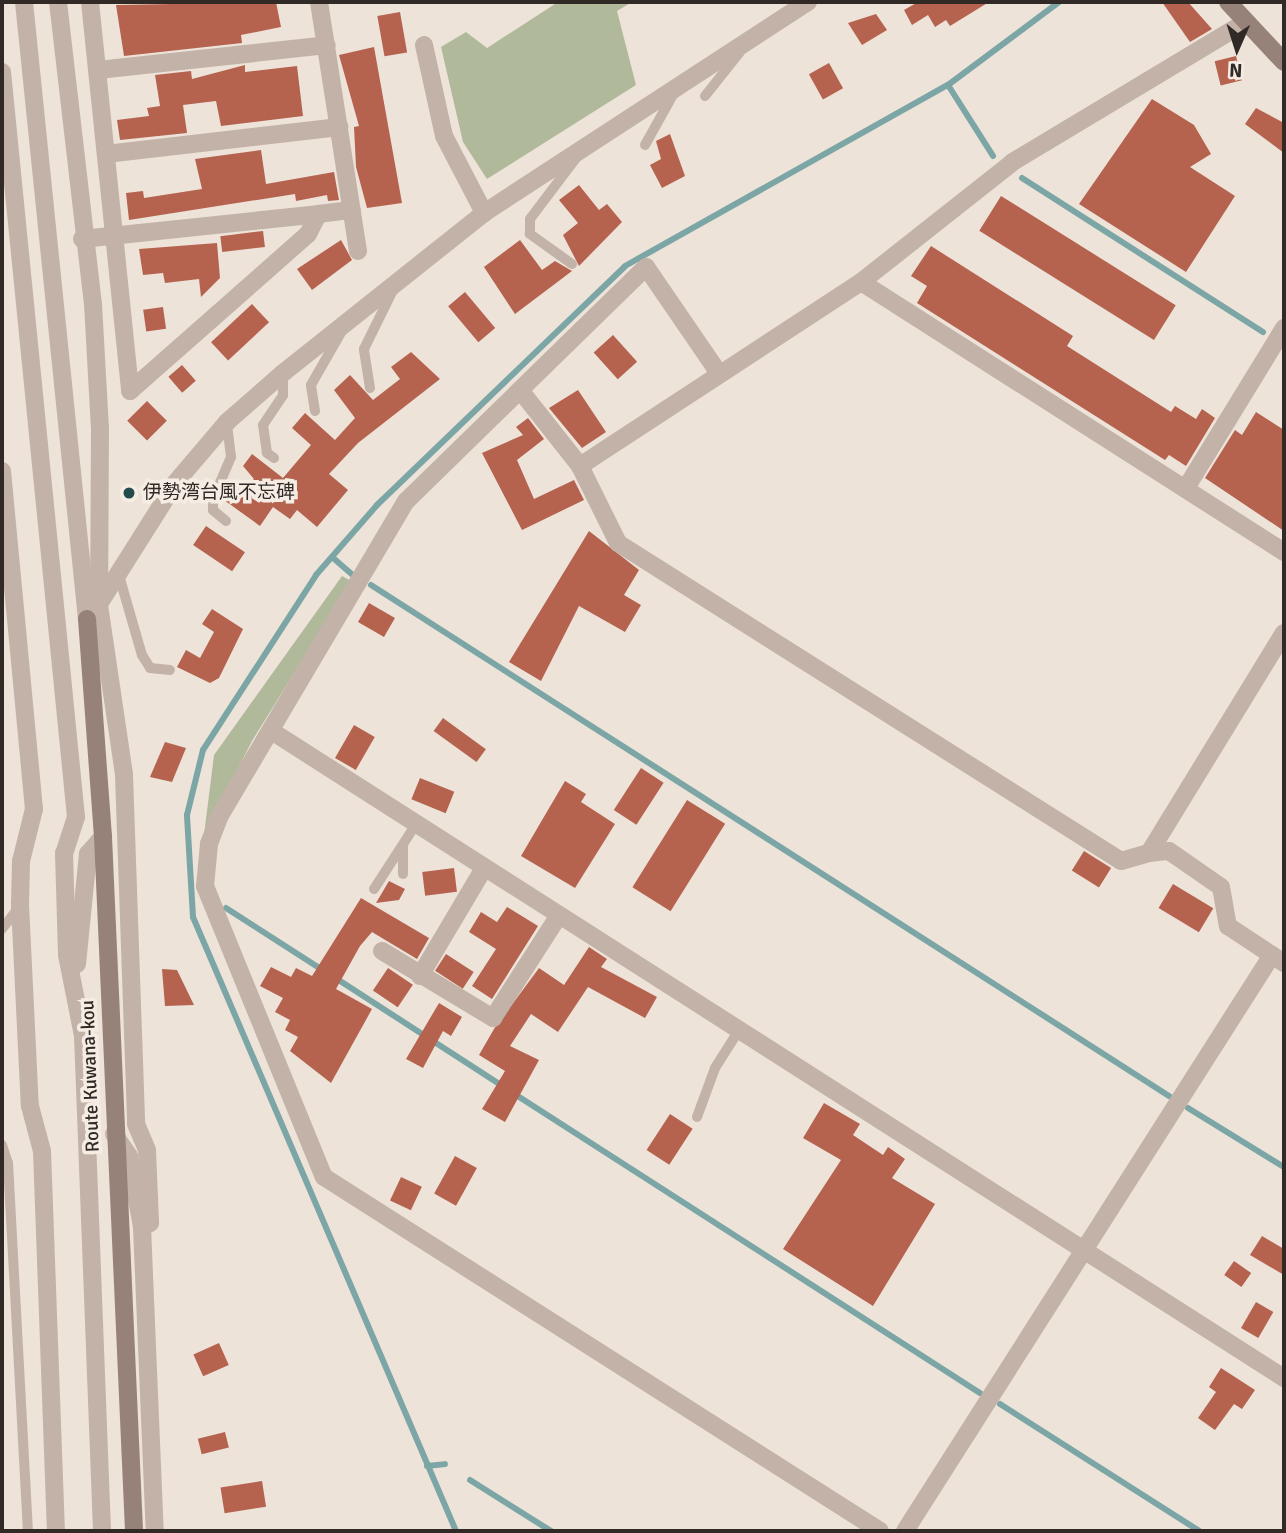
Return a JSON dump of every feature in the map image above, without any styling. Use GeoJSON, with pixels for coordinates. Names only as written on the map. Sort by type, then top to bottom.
{"type":"FeatureCollection","features":[{"type":"Feature","properties":{"kind":"main road"},"geometry":{"type":"LineString","coordinates":[[1228,2],[1244,23],[1284,62]]}},
{"type":"Feature","properties":{"kind":"main road","name":"Route Kuwana-kou"},"geometry":{"type":"LineString","coordinates":[[93,612],[114,1134],[134,1531]]}},
{"type":"Feature","properties":{"kind":"street"},"geometry":{"type":"LineString","coordinates":[[24,2],[93,612],[124,775],[136,1124],[148,1162],[150,1223],[142,1227]]}},
{"type":"Feature","properties":{"kind":"street"},"geometry":{"type":"LineString","coordinates":[[58,2],[100,428],[93,612]]}},
{"type":"Feature","properties":{"kind":"street"},"geometry":{"type":"LineString","coordinates":[[90,2],[116,234],[130,391],[308,234],[318,214]]}},
{"type":"Feature","properties":{"kind":"street"},"geometry":{"type":"LineString","coordinates":[[320,2],[358,251]]}},
{"type":"Feature","properties":{"kind":"street"},"geometry":{"type":"LineString","coordinates":[[93,612],[176,482],[227,422],[283,373],[484,212],[683,78],[808,2]]}},
{"type":"Feature","properties":{"kind":"street"},"geometry":{"type":"LineString","coordinates":[[580,466],[718,372],[861,282],[1013,162],[1244,23]]}},
{"type":"Feature","properties":{"kind":"street"},"geometry":{"type":"LineString","coordinates":[[97,70],[327,45]]}},
{"type":"Feature","properties":{"kind":"street"},"geometry":{"type":"LineString","coordinates":[[424,45],[443,136],[484,212]]}},
{"type":"Feature","properties":{"kind":"street"},"geometry":{"type":"LineString","coordinates":[[2,72],[76,817],[64,853],[67,955],[75,982],[83,1036],[102,1531]]}},
{"type":"Feature","properties":{"kind":"street"},"geometry":{"type":"LineString","coordinates":[[106,154],[339,127]]}},
{"type":"Feature","properties":{"kind":"street"},"geometry":{"type":"LineString","coordinates":[[82,239],[352,210]]}},
{"type":"Feature","properties":{"kind":"street"},"geometry":{"type":"LineString","coordinates":[[718,372],[646,267],[406,501],[273,732],[220,815],[209,844],[205,886],[324,1177],[880,1531]]}},
{"type":"Feature","properties":{"kind":"street"},"geometry":{"type":"LineString","coordinates":[[861,282],[1284,552]]}},
{"type":"Feature","properties":{"kind":"street"},"geometry":{"type":"LineString","coordinates":[[1186,488],[1284,328]]}},
{"type":"Feature","properties":{"kind":"street"},"geometry":{"type":"LineString","coordinates":[[520,390],[580,466],[618,543],[1121,861],[1149,853],[1170,851],[1221,887],[1228,926],[1278,959],[1085,1249],[905,1531]]}},
{"type":"Feature","properties":{"kind":"street"},"geometry":{"type":"LineString","coordinates":[[2,471],[34,809],[21,861],[20,905],[30,1106],[42,1151],[57,1531]]}},
{"type":"Feature","properties":{"kind":"street"},"geometry":{"type":"LineString","coordinates":[[1149,853],[1284,633]]}},
{"type":"Feature","properties":{"kind":"street"},"geometry":{"type":"LineString","coordinates":[[273,732],[1284,1378]]}},
{"type":"Feature","properties":{"kind":"street"},"geometry":{"type":"LineString","coordinates":[[75,982],[88,853],[103,837]]}},
{"type":"Feature","properties":{"kind":"street"},"geometry":{"type":"LineString","coordinates":[[420,976],[484,868]]}},
{"type":"Feature","properties":{"kind":"street"},"geometry":{"type":"LineString","coordinates":[[382,951],[493,1018],[559,915]]}},
{"type":"Feature","properties":{"kind":"street"},"geometry":{"type":"LineString","coordinates":[[114,1134],[129,1156],[142,1227],[155,1531]]}},
{"type":"Feature","properties":{"kind":"street"},"geometry":{"type":"LineString","coordinates":[[153,1505],[163,1531]]}},
{"type":"Feature","properties":{"kind":"lane"},"geometry":{"type":"LineString","coordinates":[[705,96],[753,35]]}},
{"type":"Feature","properties":{"kind":"lane"},"geometry":{"type":"LineString","coordinates":[[645,145],[683,78]]}},
{"type":"Feature","properties":{"kind":"lane"},"geometry":{"type":"LineString","coordinates":[[572,264],[530,234],[530,219],[571,172],[585,142]]}},
{"type":"Feature","properties":{"kind":"lane"},"geometry":{"type":"LineString","coordinates":[[370,388],[364,349],[397,282]]}},
{"type":"Feature","properties":{"kind":"lane"},"geometry":{"type":"LineString","coordinates":[[315,411],[311,385],[337,348],[345,322]]}},
{"type":"Feature","properties":{"kind":"lane"},"geometry":{"type":"LineString","coordinates":[[274,458],[267,453],[263,425],[284,395],[283,373]]}},
{"type":"Feature","properties":{"kind":"lane"},"geometry":{"type":"LineString","coordinates":[[226,522],[213,510],[213,499],[231,457],[227,422]]}},
{"type":"Feature","properties":{"kind":"lane"},"geometry":{"type":"LineString","coordinates":[[118,571],[142,655],[150,668],[170,670]]}},
{"type":"Feature","properties":{"kind":"lane"},"geometry":{"type":"LineString","coordinates":[[374,889],[416,824]]}},
{"type":"Feature","properties":{"kind":"lane"},"geometry":{"type":"LineString","coordinates":[[403,847],[404,874]]}},
{"type":"Feature","properties":{"kind":"lane"},"geometry":{"type":"LineString","coordinates":[[2,929],[20,905]]}},
{"type":"Feature","properties":{"kind":"lane"},"geometry":{"type":"LineString","coordinates":[[697,1117],[715,1068],[739,1030]]}},
{"type":"Feature","properties":{"kind":"lane"},"geometry":{"type":"LineString","coordinates":[[2,1145],[8,1163],[29,1531]]}},
{"type":"Feature","properties":{"kind":"green space"},"geometry":{"type":"Polygon","coordinates":[[[558,2],[632,2],[617,11],[636,85],[487,179],[463,142],[441,47],[466,32],[487,48],[558,2]]]}},
{"type":"Feature","properties":{"kind":"green space"},"geometry":{"type":"Polygon","coordinates":[[[342,576],[351,581],[252,741],[204,835],[214,755],[342,576]]]}},
{"type":"Feature","properties":{"kind":"building"},"geometry":{"type":"Polygon","coordinates":[[[276,2],[281,27],[241,35],[242,43],[124,56],[116,5],[276,2]]]}},
{"type":"Feature","properties":{"kind":"building"},"geometry":{"type":"Polygon","coordinates":[[[918,2],[989,2],[950,26],[946,20],[935,27],[928,15],[912,25],[904,10],[918,2]]]}},
{"type":"Feature","properties":{"kind":"building"},"geometry":{"type":"Polygon","coordinates":[[[1162,2],[1188,2],[1212,29],[1190,42],[1162,2]]]}},
{"type":"Feature","properties":{"kind":"building"},"geometry":{"type":"Polygon","coordinates":[[[400,12],[407,52],[384,56],[377,16],[400,12]]]}},
{"type":"Feature","properties":{"kind":"building"},"geometry":{"type":"Polygon","coordinates":[[[876,14],[887,30],[862,45],[848,23],[876,14]]]}},
{"type":"Feature","properties":{"kind":"building"},"geometry":{"type":"Polygon","coordinates":[[[374,47],[402,203],[367,208],[356,167],[354,127],[359,126],[339,55],[374,47]]]}},
{"type":"Feature","properties":{"kind":"building"},"geometry":{"type":"Polygon","coordinates":[[[1236,56],[1242,80],[1221,86],[1215,61],[1236,56]]]}},
{"type":"Feature","properties":{"kind":"building"},"geometry":{"type":"Polygon","coordinates":[[[829,63],[843,88],[823,100],[809,74],[829,63]]]}},
{"type":"Feature","properties":{"kind":"building"},"geometry":{"type":"Polygon","coordinates":[[[245,65],[245,72],[297,66],[303,116],[221,126],[216,101],[183,105],[187,133],[120,140],[117,120],[149,116],[147,108],[160,106],[155,75],[191,71],[192,79],[245,65]]]}},
{"type":"Feature","properties":{"kind":"building"},"geometry":{"type":"Polygon","coordinates":[[[1152,99],[1194,125],[1211,154],[1190,167],[1235,196],[1186,272],[1079,204],[1152,99]]]}},
{"type":"Feature","properties":{"kind":"building"},"geometry":{"type":"Polygon","coordinates":[[[1256,108],[1284,123],[1284,153],[1245,124],[1256,108]]]}},
{"type":"Feature","properties":{"kind":"building"},"geometry":{"type":"Polygon","coordinates":[[[670,134],[685,176],[662,188],[650,165],[661,159],[656,141],[670,134]]]}},
{"type":"Feature","properties":{"kind":"building"},"geometry":{"type":"Polygon","coordinates":[[[261,150],[266,184],[334,172],[339,200],[328,201],[327,195],[296,201],[295,194],[129,220],[126,193],[143,191],[144,198],[202,189],[195,159],[261,150]]]}},
{"type":"Feature","properties":{"kind":"building"},"geometry":{"type":"Polygon","coordinates":[[[579,185],[599,210],[607,204],[622,222],[579,266],[563,235],[578,223],[559,200],[579,185]]]}},
{"type":"Feature","properties":{"kind":"building"},"geometry":{"type":"Polygon","coordinates":[[[1001,196],[1176,305],[1154,340],[979,231],[1001,196]]]}},
{"type":"Feature","properties":{"kind":"building"},"geometry":{"type":"Polygon","coordinates":[[[263,231],[265,247],[222,252],[220,236],[263,231]]]}},
{"type":"Feature","properties":{"kind":"building"},"geometry":{"type":"Polygon","coordinates":[[[341,240],[352,260],[312,290],[297,269],[341,240]]]}},
{"type":"Feature","properties":{"kind":"building"},"geometry":{"type":"Polygon","coordinates":[[[520,240],[542,270],[555,261],[572,271],[515,314],[484,267],[520,240]]]}},
{"type":"Feature","properties":{"kind":"building"},"geometry":{"type":"Polygon","coordinates":[[[217,243],[220,278],[201,297],[199,279],[165,283],[163,273],[143,275],[139,249],[217,243]]]}},
{"type":"Feature","properties":{"kind":"building"},"geometry":{"type":"Polygon","coordinates":[[[931,246],[1073,336],[1067,346],[1171,412],[1175,406],[1196,419],[1202,409],[1215,418],[1186,466],[1169,455],[1165,460],[917,303],[927,286],[911,276],[931,246]]]}},
{"type":"Feature","properties":{"kind":"building"},"geometry":{"type":"Polygon","coordinates":[[[465,292],[495,328],[478,342],[448,306],[465,292]]]}},
{"type":"Feature","properties":{"kind":"building"},"geometry":{"type":"Polygon","coordinates":[[[252,304],[269,322],[228,360],[211,342],[252,304]]]}},
{"type":"Feature","properties":{"kind":"building"},"geometry":{"type":"Polygon","coordinates":[[[163,307],[166,329],[146,332],[143,310],[163,307]]]}},
{"type":"Feature","properties":{"kind":"building"},"geometry":{"type":"Polygon","coordinates":[[[613,335],[637,362],[618,379],[594,352],[613,335]]]}},
{"type":"Feature","properties":{"kind":"building"},"geometry":{"type":"Polygon","coordinates":[[[411,352],[440,379],[358,443],[329,474],[348,490],[317,527],[297,510],[290,519],[273,507],[260,526],[224,500],[234,485],[241,491],[254,479],[243,466],[252,454],[283,478],[311,445],[292,428],[305,413],[335,440],[355,418],[334,390],[350,375],[373,400],[400,379],[391,367],[411,352]]]}},
{"type":"Feature","properties":{"kind":"building"},"geometry":{"type":"Polygon","coordinates":[[[182,365],[196,381],[182,393],[168,377],[182,365]]]}},
{"type":"Feature","properties":{"kind":"building"},"geometry":{"type":"Polygon","coordinates":[[[578,390],[606,432],[582,448],[549,408],[578,390]]]}},
{"type":"Feature","properties":{"kind":"building"},"geometry":{"type":"Polygon","coordinates":[[[147,401],[167,421],[147,441],[127,421],[147,401]]]}},
{"type":"Feature","properties":{"kind":"building"},"geometry":{"type":"Polygon","coordinates":[[[1256,412],[1284,430],[1284,531],[1205,478],[1235,430],[1242,435],[1256,412]]]}},
{"type":"Feature","properties":{"kind":"building"},"geometry":{"type":"Polygon","coordinates":[[[528,418],[544,439],[517,460],[534,499],[574,480],[584,500],[522,530],[482,453],[523,435],[516,427],[528,418]]]}},
{"type":"Feature","properties":{"kind":"building"},"geometry":{"type":"Polygon","coordinates":[[[206,526],[245,552],[232,571],[193,545],[206,526]]]}},
{"type":"Feature","properties":{"kind":"building"},"geometry":{"type":"Polygon","coordinates":[[[589,531],[639,570],[624,595],[641,605],[625,632],[579,606],[541,681],[509,662],[589,531]]]}},
{"type":"Feature","properties":{"kind":"building"},"geometry":{"type":"Polygon","coordinates":[[[369,603],[395,618],[384,637],[358,622],[369,603]]]}},
{"type":"Feature","properties":{"kind":"building"},"geometry":{"type":"Polygon","coordinates":[[[212,609],[243,629],[219,678],[210,683],[177,667],[186,650],[200,658],[214,632],[202,624],[212,609]]]}},
{"type":"Feature","properties":{"kind":"building"},"geometry":{"type":"Polygon","coordinates":[[[443,718],[486,749],[476,762],[434,731],[443,718]]]}},
{"type":"Feature","properties":{"kind":"building"},"geometry":{"type":"Polygon","coordinates":[[[354,725],[375,737],[356,770],[335,758],[354,725]]]}},
{"type":"Feature","properties":{"kind":"building"},"geometry":{"type":"Polygon","coordinates":[[[165,742],[186,748],[172,782],[150,777],[165,742]]]}},
{"type":"Feature","properties":{"kind":"building"},"geometry":{"type":"Polygon","coordinates":[[[641,768],[664,783],[636,825],[614,810],[641,768]]]}},
{"type":"Feature","properties":{"kind":"building"},"geometry":{"type":"Polygon","coordinates":[[[420,778],[454,792],[446,813],[411,799],[420,778]]]}},
{"type":"Feature","properties":{"kind":"building"},"geometry":{"type":"Polygon","coordinates":[[[565,781],[586,794],[581,802],[615,824],[575,888],[521,856],[565,781]]]}},
{"type":"Feature","properties":{"kind":"building"},"geometry":{"type":"Polygon","coordinates":[[[687,800],[725,824],[671,911],[632,887],[687,800]]]}},
{"type":"Feature","properties":{"kind":"building"},"geometry":{"type":"Polygon","coordinates":[[[1084,851],[1111,868],[1099,887],[1072,871],[1084,851]]]}},
{"type":"Feature","properties":{"kind":"building"},"geometry":{"type":"Polygon","coordinates":[[[454,868],[457,892],[425,896],[422,872],[454,868]]]}},
{"type":"Feature","properties":{"kind":"building"},"geometry":{"type":"Polygon","coordinates":[[[389,881],[405,889],[399,900],[376,903],[389,881]]]}},
{"type":"Feature","properties":{"kind":"building"},"geometry":{"type":"Polygon","coordinates":[[[1173,884],[1213,908],[1199,932],[1159,908],[1173,884]]]}},
{"type":"Feature","properties":{"kind":"building"},"geometry":{"type":"Polygon","coordinates":[[[361,898],[429,938],[417,959],[372,932],[360,946],[336,989],[372,1009],[331,1083],[290,1051],[298,1037],[285,1030],[290,1020],[275,1012],[283,998],[260,986],[271,967],[291,977],[296,968],[312,976],[361,898]]]}},
{"type":"Feature","properties":{"kind":"building"},"geometry":{"type":"Polygon","coordinates":[[[507,907],[538,926],[492,999],[472,986],[496,949],[469,932],[481,912],[497,922],[507,907]]]}},
{"type":"Feature","properties":{"kind":"building"},"geometry":{"type":"Polygon","coordinates":[[[589,947],[607,959],[601,967],[657,997],[645,1018],[588,987],[558,1032],[531,1014],[510,1046],[539,1060],[505,1122],[482,1109],[505,1071],[479,1055],[494,1029],[539,968],[564,985],[589,947]]]}},
{"type":"Feature","properties":{"kind":"building"},"geometry":{"type":"Polygon","coordinates":[[[446,954],[474,972],[463,989],[435,971],[446,954]]]}},
{"type":"Feature","properties":{"kind":"building"},"geometry":{"type":"Polygon","coordinates":[[[388,968],[413,985],[398,1007],[373,990],[388,968]]]}},
{"type":"Feature","properties":{"kind":"building"},"geometry":{"type":"Polygon","coordinates":[[[162,969],[177,970],[194,1005],[165,1006],[162,969]]]}},
{"type":"Feature","properties":{"kind":"building"},"geometry":{"type":"Polygon","coordinates":[[[439,1003],[462,1017],[451,1036],[443,1031],[423,1068],[406,1059],[439,1003]]]}},
{"type":"Feature","properties":{"kind":"building"},"geometry":{"type":"Polygon","coordinates":[[[824,1103],[860,1124],[853,1135],[883,1155],[888,1147],[905,1159],[892,1178],[935,1204],[873,1306],[783,1249],[841,1160],[803,1138],[824,1103]]]}},
{"type":"Feature","properties":{"kind":"building"},"geometry":{"type":"Polygon","coordinates":[[[670,1114],[693,1129],[669,1165],[647,1150],[670,1114]]]}},
{"type":"Feature","properties":{"kind":"building"},"geometry":{"type":"Polygon","coordinates":[[[455,1156],[477,1168],[456,1206],[434,1194],[455,1156]]]}},
{"type":"Feature","properties":{"kind":"building"},"geometry":{"type":"Polygon","coordinates":[[[401,1177],[422,1187],[411,1210],[390,1201],[401,1177]]]}},
{"type":"Feature","properties":{"kind":"building"},"geometry":{"type":"Polygon","coordinates":[[[1262,1236],[1284,1249],[1284,1275],[1250,1255],[1262,1236]]]}},
{"type":"Feature","properties":{"kind":"building"},"geometry":{"type":"Polygon","coordinates":[[[1234,1261],[1251,1273],[1241,1287],[1224,1275],[1234,1261]]]}},
{"type":"Feature","properties":{"kind":"building"},"geometry":{"type":"Polygon","coordinates":[[[1256,1302],[1273,1312],[1258,1338],[1241,1328],[1256,1302]]]}},
{"type":"Feature","properties":{"kind":"building"},"geometry":{"type":"Polygon","coordinates":[[[219,1343],[229,1365],[203,1376],[193,1354],[219,1343]]]}},
{"type":"Feature","properties":{"kind":"building"},"geometry":{"type":"Polygon","coordinates":[[[1221,1368],[1255,1390],[1242,1409],[1234,1404],[1215,1430],[1198,1418],[1216,1392],[1209,1387],[1221,1368]]]}},
{"type":"Feature","properties":{"kind":"building"},"geometry":{"type":"Polygon","coordinates":[[[225,1432],[229,1448],[202,1454],[198,1439],[225,1432]]]}},
{"type":"Feature","properties":{"kind":"building"},"geometry":{"type":"Polygon","coordinates":[[[262,1481],[266,1507],[225,1513],[221,1488],[262,1481]]]}},
{"type":"Feature","properties":{"kind":"waterway"},"geometry":{"type":"LineString","coordinates":[[456,1531],[193,917],[187,815],[203,750],[316,575],[377,505],[625,266],[948,85],[1059,2]]}},
{"type":"Feature","properties":{"kind":"waterway"},"geometry":{"type":"LineString","coordinates":[[948,85],[993,156]]}},
{"type":"Feature","properties":{"kind":"waterway"},"geometry":{"type":"LineString","coordinates":[[1022,178],[1263,332]]}},
{"type":"Feature","properties":{"kind":"waterway"},"geometry":{"type":"LineString","coordinates":[[332,557],[354,576]]}},
{"type":"Feature","properties":{"kind":"waterway"},"geometry":{"type":"LineString","coordinates":[[371,585],[1169,1096]]}},
{"type":"Feature","properties":{"kind":"waterway"},"geometry":{"type":"LineString","coordinates":[[226,908],[324,971]]}},
{"type":"Feature","properties":{"kind":"waterway"},"geometry":{"type":"LineString","coordinates":[[334,977],[504,1087]]}},
{"type":"Feature","properties":{"kind":"waterway"},"geometry":{"type":"LineString","coordinates":[[513,1093],[980,1393]]}},
{"type":"Feature","properties":{"kind":"waterway"},"geometry":{"type":"LineString","coordinates":[[1188,1108],[1284,1167]]}},
{"type":"Feature","properties":{"kind":"waterway"},"geometry":{"type":"LineString","coordinates":[[1000,1404],[1199,1531]]}},
{"type":"Feature","properties":{"kind":"waterway"},"geometry":{"type":"LineString","coordinates":[[427,1466],[445,1464]]}},
{"type":"Feature","properties":{"kind":"waterway"},"geometry":{"type":"LineString","coordinates":[[470,1480],[551,1531]]}},
{"type":"Feature","properties":{"kind":"place","name":"伊勢湾台風不忘碑"},"geometry":{"type":"Point","coordinates":[129,493]}}]}
